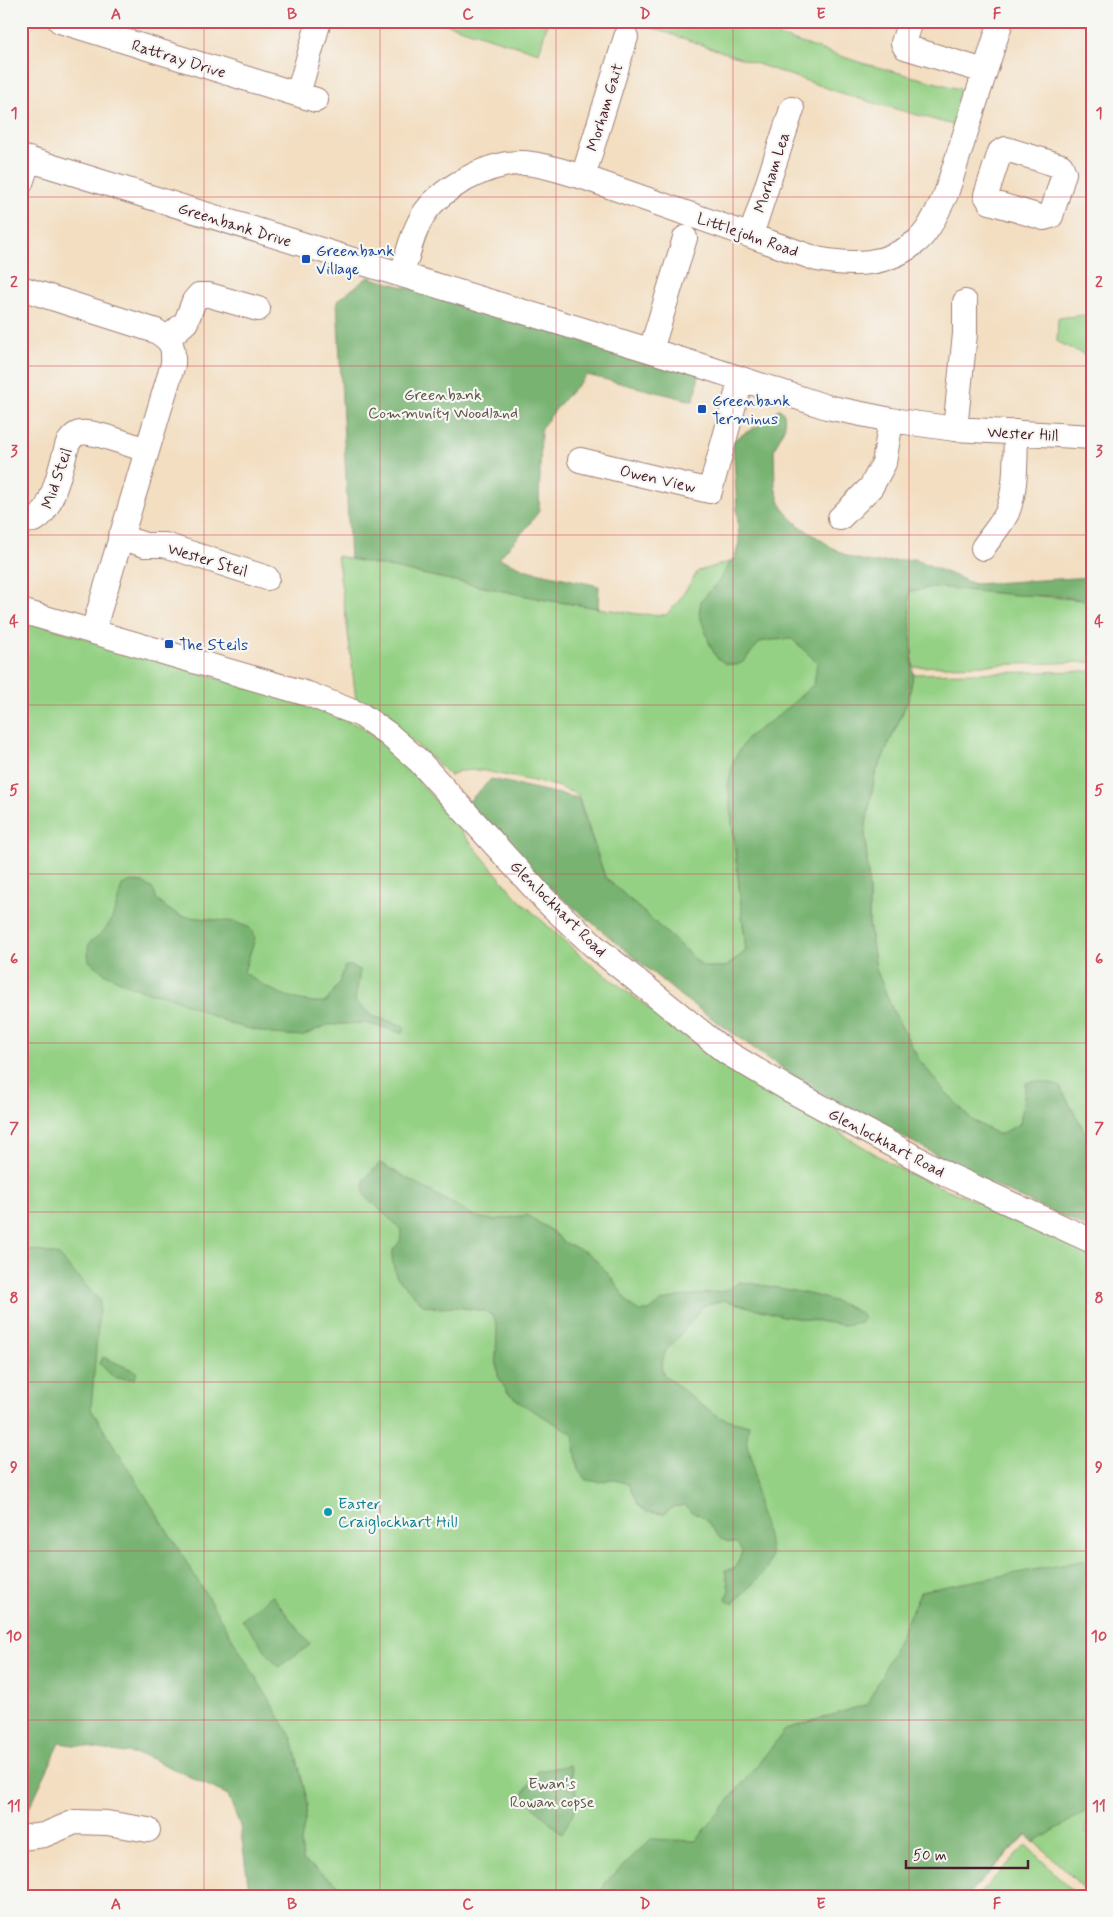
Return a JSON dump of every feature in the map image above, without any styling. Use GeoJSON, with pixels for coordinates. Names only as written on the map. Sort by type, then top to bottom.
{"type":"FeatureCollection","features":[{"type":"Feature","properties":{"kind":"street","name":"Rattray Drive"},"geometry":{"type":"LineString","coordinates":[[60,21],[307,97],[319,21]]}},
{"type":"Feature","properties":{"kind":"street"},"geometry":{"type":"LineString","coordinates":[[910,21],[903,43],[905,46],[984,71]]}},
{"type":"Feature","properties":{"kind":"street","name":"Littlejohn Road"},"geometry":{"type":"LineString","coordinates":[[402,275],[413,237],[422,216],[436,200],[450,189],[485,170],[523,163],[583,177],[817,259],[853,263],[876,262],[895,254],[917,242],[934,219],[946,194],[1001,21]]}},
{"type":"Feature","properties":{"kind":"street","name":"Morham Gait"},"geometry":{"type":"LineString","coordinates":[[583,177],[626,37]]}},
{"type":"Feature","properties":{"kind":"street","name":"Morham Lea"},"geometry":{"type":"LineString","coordinates":[[751,235],[792,109]]}},
{"type":"Feature","properties":{"kind":"street"},"geometry":{"type":"LineString","coordinates":[[21,183],[25,158]]}},
{"type":"Feature","properties":{"kind":"street","name":"Greenbank Drive"},"geometry":{"type":"LineString","coordinates":[[25,158],[651,350],[828,407],[892,420]]}},
{"type":"Feature","properties":{"kind":"street"},"geometry":{"type":"LineString","coordinates":[[955,165],[992,177]]}},
{"type":"Feature","properties":{"kind":"street"},"geometry":{"type":"LineString","coordinates":[[651,350],[685,238]]}},
{"type":"Feature","properties":{"kind":"street"},"geometry":{"type":"LineString","coordinates":[[21,288],[156,331],[168,338],[174,350],[173,364],[93,631]]}},
{"type":"Feature","properties":{"kind":"street"},"geometry":{"type":"LineString","coordinates":[[168,338],[186,322],[194,301],[199,295],[208,295],[258,309]]}},
{"type":"Feature","properties":{"kind":"street"},"geometry":{"type":"LineString","coordinates":[[955,429],[965,334],[965,302]]}},
{"type":"Feature","properties":{"kind":"street","name":"Owen View"},"geometry":{"type":"LineString","coordinates":[[580,460],[710,491],[741,379]]}},
{"type":"Feature","properties":{"kind":"street"},"geometry":{"type":"LineString","coordinates":[[840,518],[872,487],[884,463],[892,420]]}},
{"type":"Feature","properties":{"kind":"street","name":"Wester Hill"},"geometry":{"type":"LineString","coordinates":[[892,420],[955,429],[1092,437]]}},
{"type":"Feature","properties":{"kind":"street"},"geometry":{"type":"LineString","coordinates":[[983,548],[1006,515],[1011,502],[1014,484],[1016,432]]}},
{"type":"Feature","properties":{"kind":"street","name":"Mid Steil"},"geometry":{"type":"LineString","coordinates":[[21,520],[34,520],[44,513],[50,501],[68,443],[72,437],[80,433],[92,433],[146,450]]}},
{"type":"Feature","properties":{"kind":"street","name":"Wester Steil"},"geometry":{"type":"LineString","coordinates":[[120,537],[145,545],[165,545],[267,578]]}},
{"type":"Feature","properties":{"kind":"street","name":"Glenlockhart Road"},"geometry":{"type":"LineString","coordinates":[[21,611],[308,694],[361,716],[387,733],[420,761],[546,901],[594,946],[726,1052],[781,1085],[948,1175],[1092,1241]]}},
{"type":"Feature","properties":{"kind":"street"},"geometry":{"type":"LineString","coordinates":[[21,1838],[44,1835],[75,1822],[107,1823],[148,1830]]}},
{"type":"Feature","properties":{"kind":"green space"},"geometry":{"type":"Polygon","coordinates":[[[437,21],[548,21],[539,53],[437,21]]]}},
{"type":"Feature","properties":{"kind":"green space"},"geometry":{"type":"Polygon","coordinates":[[[633,21],[734,21],[862,63],[971,92],[960,127],[853,97],[633,21]]]}},
{"type":"Feature","properties":{"kind":"green space","name":"Greenbank Community Woodland"},"geometry":{"type":"Polygon","coordinates":[[[368,277],[699,370],[693,401],[587,375],[564,399],[541,428],[539,511],[499,558],[527,570],[599,586],[598,608],[546,600],[350,559],[337,301],[368,277]]]}},
{"type":"Feature","properties":{"kind":"green space"},"geometry":{"type":"Polygon","coordinates":[[[1092,314],[1092,358],[1057,342],[1058,318],[1092,314]]]}},
{"type":"Feature","properties":{"kind":"green space"},"geometry":{"type":"Polygon","coordinates":[[[778,409],[784,414],[785,426],[774,450],[775,487],[780,503],[788,515],[800,526],[849,557],[874,563],[914,559],[974,584],[1092,577],[1092,601],[1056,596],[1016,595],[934,587],[909,592],[913,674],[909,698],[875,775],[865,830],[869,924],[876,969],[893,1011],[918,1058],[939,1085],[972,1120],[999,1135],[1020,1124],[1026,1083],[1035,1081],[1060,1087],[1092,1145],[1092,1230],[997,1187],[804,1084],[682,997],[537,877],[468,802],[491,779],[578,798],[605,877],[704,967],[726,967],[746,951],[728,784],[734,759],[748,737],[778,716],[814,684],[817,662],[792,639],[760,642],[743,662],[737,665],[726,664],[716,657],[699,613],[701,601],[718,582],[736,554],[739,542],[733,440],[766,421],[778,409]]]}},
{"type":"Feature","properties":{"kind":"green space"},"geometry":{"type":"Polygon","coordinates":[[[337,556],[546,600],[638,614],[666,615],[678,602],[698,571],[729,562],[889,575],[1029,595],[1092,601],[1092,662],[913,667],[867,663],[730,805],[746,951],[726,967],[704,967],[605,877],[578,795],[557,786],[480,770],[459,771],[450,776],[405,735],[356,700],[337,556]]]}},
{"type":"Feature","properties":{"kind":"green space"},"geometry":{"type":"Polygon","coordinates":[[[21,619],[319,709],[362,727],[396,754],[517,898],[581,956],[711,1056],[907,1173],[1092,1249],[1092,1825],[1087,1824],[1085,1833],[1092,1836],[1092,1852],[1089,1863],[1092,1864],[1092,1896],[1027,1834],[969,1894],[952,1892],[949,1896],[263,1896],[266,1885],[84,1398],[58,1255],[21,1248],[21,619]]]}},
{"type":"Feature","properties":{"kind":"green space"},"geometry":{"type":"Polygon","coordinates":[[[1092,671],[1092,1145],[1060,1087],[1026,1083],[1020,1124],[999,1135],[972,1120],[939,1085],[918,1058],[893,1011],[876,969],[869,924],[865,830],[875,775],[909,698],[913,674],[1092,671]]]}},
{"type":"Feature","properties":{"kind":"green space"},"geometry":{"type":"Polygon","coordinates":[[[132,881],[143,883],[153,889],[157,900],[181,916],[235,922],[250,928],[255,938],[244,972],[262,985],[283,995],[304,1001],[326,1002],[339,983],[345,966],[353,966],[360,970],[355,1001],[372,1016],[401,1025],[405,1030],[401,1033],[366,1023],[327,1025],[303,1036],[272,1034],[234,1025],[168,996],[143,991],[104,973],[89,961],[89,943],[101,934],[108,925],[116,908],[122,885],[132,881]]]}},
{"type":"Feature","properties":{"kind":"green space"},"geometry":{"type":"Polygon","coordinates":[[[380,1163],[476,1217],[493,1220],[527,1215],[549,1229],[565,1243],[588,1253],[601,1265],[629,1304],[639,1311],[649,1311],[661,1302],[677,1297],[725,1291],[740,1282],[824,1298],[854,1310],[864,1317],[861,1322],[844,1325],[783,1316],[723,1300],[703,1306],[666,1350],[661,1367],[664,1375],[703,1406],[722,1418],[749,1425],[747,1445],[752,1460],[758,1503],[771,1556],[768,1566],[733,1604],[726,1599],[729,1589],[725,1570],[736,1568],[742,1551],[737,1543],[727,1542],[721,1538],[705,1518],[691,1512],[685,1505],[673,1507],[664,1514],[647,1512],[638,1505],[628,1484],[612,1479],[599,1482],[586,1480],[578,1470],[573,1434],[522,1404],[507,1392],[498,1376],[496,1357],[497,1325],[493,1316],[485,1311],[423,1305],[396,1276],[392,1259],[393,1250],[400,1241],[402,1230],[364,1195],[364,1180],[380,1163]]]}},
{"type":"Feature","properties":{"kind":"green space"},"geometry":{"type":"Polygon","coordinates":[[[21,1248],[58,1255],[100,1301],[91,1409],[178,1548],[292,1738],[308,1804],[301,1842],[303,1860],[353,1896],[250,1896],[240,1826],[228,1795],[146,1756],[60,1743],[24,1819],[21,1813],[21,1248]]]}},
{"type":"Feature","properties":{"kind":"green space"},"geometry":{"type":"Polygon","coordinates":[[[103,1357],[137,1372],[135,1379],[114,1378],[100,1364],[103,1357]]]}},
{"type":"Feature","properties":{"kind":"green space"},"geometry":{"type":"Polygon","coordinates":[[[1092,1559],[1092,1807],[1034,1843],[1026,1834],[969,1894],[952,1892],[949,1896],[599,1896],[606,1882],[651,1839],[696,1841],[786,1729],[868,1704],[921,1591],[1092,1559]]]}},
{"type":"Feature","properties":{"kind":"green space"},"geometry":{"type":"Polygon","coordinates":[[[272,1595],[310,1645],[278,1667],[242,1620],[272,1595]]]}},
{"type":"Feature","properties":{"kind":"green space","name":"Ewan's Rowan copse"},"geometry":{"type":"Polygon","coordinates":[[[570,1765],[578,1803],[562,1834],[522,1795],[538,1771],[570,1765]]]}},
{"type":"Feature","properties":{"kind":"green space"},"geometry":{"type":"Polygon","coordinates":[[[1026,1845],[1078,1896],[977,1896],[1026,1845]]]}},
{"type":"Feature","properties":{"kind":"place","name":"Greenbank Village"},"geometry":{"type":"Point","coordinates":[306,259]}},
{"type":"Feature","properties":{"kind":"place","name":"Greenbank Terminus"},"geometry":{"type":"Point","coordinates":[702,409]}},
{"type":"Feature","properties":{"kind":"place","name":"The Steils"},"geometry":{"type":"Point","coordinates":[169,644]}},
{"type":"Feature","properties":{"kind":"place","name":"Easter Craiglockhart Hill"},"geometry":{"type":"Point","coordinates":[328,1512]}}]}
